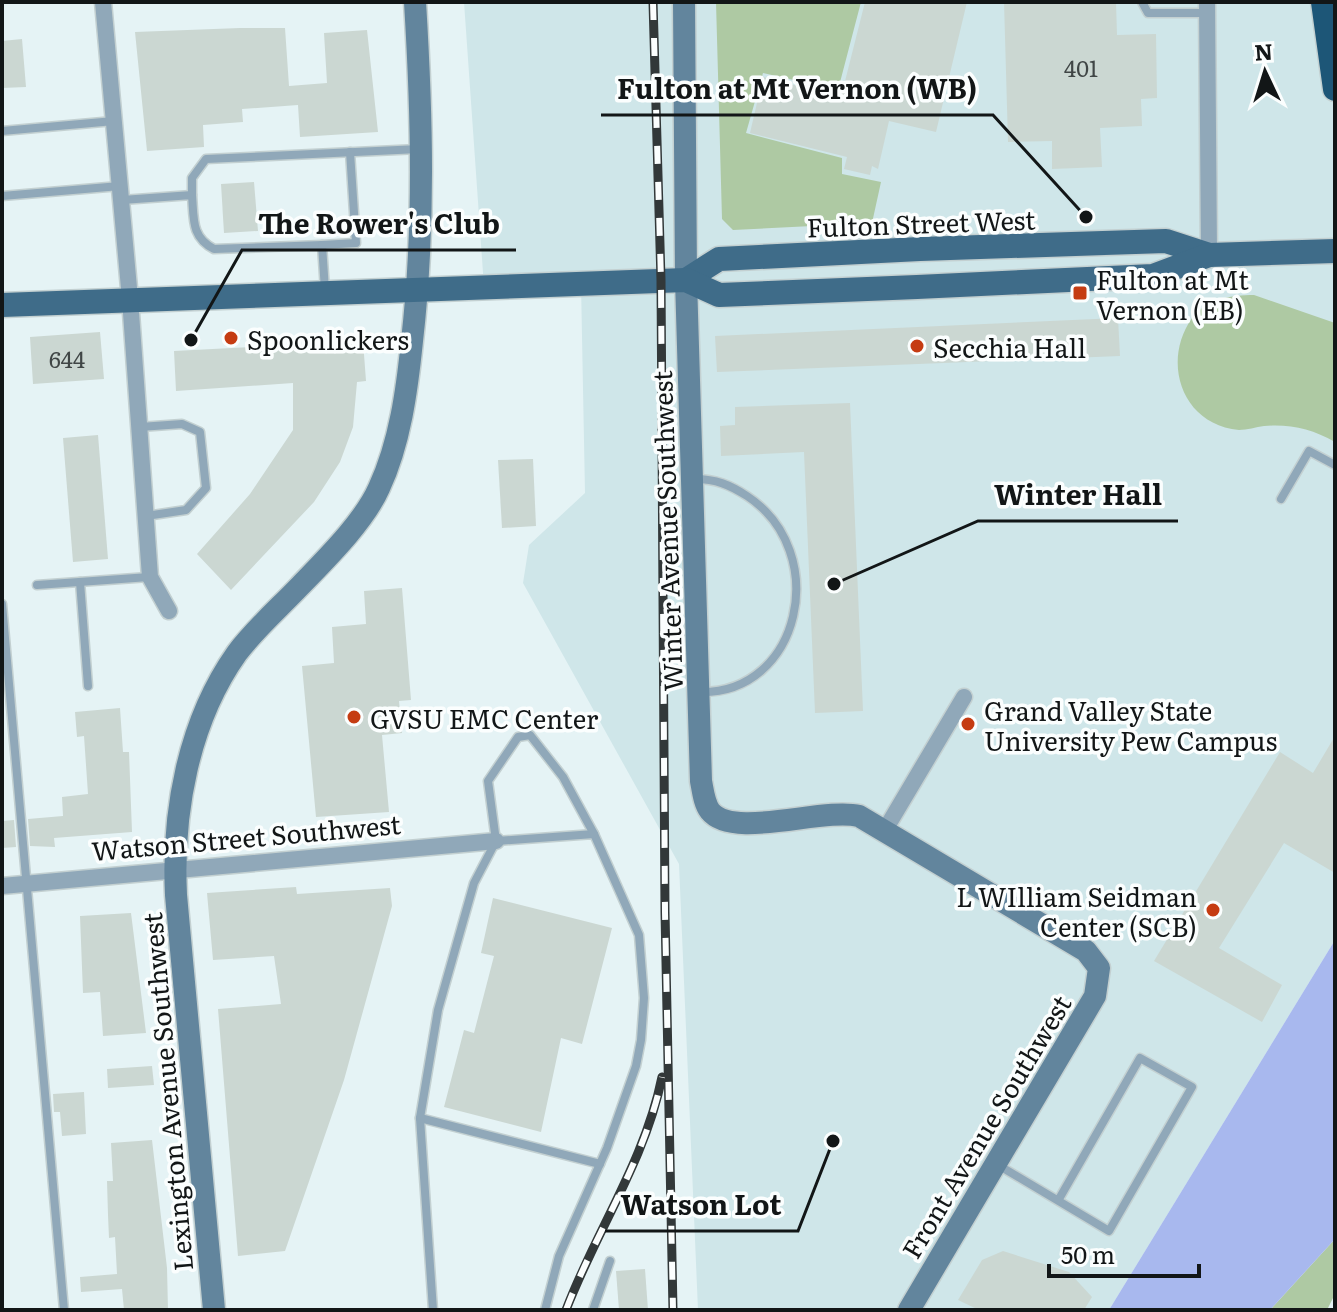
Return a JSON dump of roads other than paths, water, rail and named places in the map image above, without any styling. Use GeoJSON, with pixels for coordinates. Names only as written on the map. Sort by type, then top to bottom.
{"type":"FeatureCollection","features":[{"type":"Feature","properties":{"kind":"highway"},"geometry":{"type":"LineString","coordinates":[[1307,2],[1327,48]]}},
{"type":"Feature","properties":{"kind":"highway"},"geometry":{"type":"LineString","coordinates":[[1323,2],[1335,89]]}},
{"type":"Feature","properties":{"kind":"main road","name":"Fulton Street West"},"geometry":{"type":"LineString","coordinates":[[686,280],[719,259],[915,249],[1166,241],[1209,255]]}},
{"type":"Feature","properties":{"kind":"main road","name":"Fulton Street West"},"geometry":{"type":"LineString","coordinates":[[2,305],[686,280],[719,295],[1153,276],[1209,255],[1335,251]]}},
{"type":"Feature","properties":{"kind":"street"},"geometry":{"type":"LineString","coordinates":[[103,2],[130,299],[150,577],[169,611]]}},
{"type":"Feature","properties":{"kind":"street","name":"Lexington Avenue Southwest"},"geometry":{"type":"LineString","coordinates":[[214,1310],[175,868],[184,783],[203,712],[238,653],[333,550],[379,490],[400,422],[418,290],[424,148],[415,2]]}},
{"type":"Feature","properties":{"kind":"street","name":"Winter Avenue Southwest"},"geometry":{"type":"LineString","coordinates":[[684,2],[686,280],[701,781],[712,814],[733,822],[840,812],[859,816],[885,830]]}},
{"type":"Feature","properties":{"kind":"street"},"geometry":{"type":"LineString","coordinates":[[1208,7],[1209,255]]}},
{"type":"Feature","properties":{"kind":"street"},"geometry":{"type":"LineString","coordinates":[[885,830],[964,697]]}},
{"type":"Feature","properties":{"kind":"street","name":"Front Avenue Southwest"},"geometry":{"type":"LineString","coordinates":[[885,830],[1086,951],[1099,968],[1099,989],[909,1310]]}},
{"type":"Feature","properties":{"kind":"street","name":"Watson Street Southwest"},"geometry":{"type":"LineString","coordinates":[[2,886],[496,841]]}},
{"type":"Feature","properties":{"kind":"lane"},"geometry":{"type":"LineString","coordinates":[[1142,2],[1148,13],[1208,7]]}},
{"type":"Feature","properties":{"kind":"lane"},"geometry":{"type":"LineString","coordinates":[[2,131],[114,121]]}},
{"type":"Feature","properties":{"kind":"lane"},"geometry":{"type":"LineString","coordinates":[[350,152],[356,243],[214,249],[200,241],[195,233],[192,178],[206,159],[424,148]]}},
{"type":"Feature","properties":{"kind":"lane"},"geometry":{"type":"LineString","coordinates":[[2,196],[192,195]]}},
{"type":"Feature","properties":{"kind":"lane"},"geometry":{"type":"LineString","coordinates":[[322,245],[326,293]]}},
{"type":"Feature","properties":{"kind":"lane"},"geometry":{"type":"LineString","coordinates":[[140,427],[182,424],[200,432],[206,488],[186,510],[146,516]]}},
{"type":"Feature","properties":{"kind":"lane"},"geometry":{"type":"LineString","coordinates":[[1281,499],[1309,451],[1335,465]]}},
{"type":"Feature","properties":{"kind":"lane"},"geometry":{"type":"LineString","coordinates":[[692,479],[712,479],[732,487],[772,516],[790,545],[797,593],[792,618],[780,648],[766,666],[730,690],[698,692]]}},
{"type":"Feature","properties":{"kind":"lane"},"geometry":{"type":"LineString","coordinates":[[37,585],[150,577]]}},
{"type":"Feature","properties":{"kind":"lane"},"geometry":{"type":"LineString","coordinates":[[80,582],[88,686]]}},
{"type":"Feature","properties":{"kind":"lane"},"geometry":{"type":"LineString","coordinates":[[2,604],[64,1310]]}},
{"type":"Feature","properties":{"kind":"lane"},"geometry":{"type":"LineString","coordinates":[[433,1310],[420,1118],[438,1010],[474,883],[496,841],[488,781],[518,737],[530,735],[563,777],[594,834],[639,935],[644,998],[636,1066],[600,1164],[559,1256],[545,1310]]}},
{"type":"Feature","properties":{"kind":"lane"},"geometry":{"type":"LineString","coordinates":[[496,841],[594,834]]}},
{"type":"Feature","properties":{"kind":"lane"},"geometry":{"type":"LineString","coordinates":[[997,1164],[1109,1231],[1192,1087],[1140,1058],[1059,1199]]}},
{"type":"Feature","properties":{"kind":"lane"},"geometry":{"type":"LineString","coordinates":[[420,1118],[600,1164]]}},
{"type":"Feature","properties":{"kind":"lane"},"geometry":{"type":"LineString","coordinates":[[593,1310],[610,1261]]}},
{"type":"Feature","properties":{"kind":"water"},"geometry":{"type":"Polygon","coordinates":[[[1335,940],[1335,1239],[1270,1310],[1109,1310],[1335,940]]]}},
{"type":"Feature","properties":{"kind":"railway"},"geometry":{"type":"LineString","coordinates":[[653,2],[661,280],[665,912],[673,1310]]}},
{"type":"Feature","properties":{"kind":"railway"},"geometry":{"type":"LineString","coordinates":[[566,1310],[644,1138],[662,1077]]}},
{"type":"Feature","properties":{"kind":"place","name":"Fulton at Mt Vernon (WB)"},"geometry":{"type":"Point","coordinates":[1086,217]}},
{"type":"Feature","properties":{"kind":"place","name":"Fulton at Mt Vernon (EB)"},"geometry":{"type":"Point","coordinates":[1080,293]}},
{"type":"Feature","properties":{"kind":"place","name":"Spoonlickers"},"geometry":{"type":"Point","coordinates":[231,338]}},
{"type":"Feature","properties":{"kind":"place","name":"The Rower's Club"},"geometry":{"type":"Point","coordinates":[191,340]}},
{"type":"Feature","properties":{"kind":"place","name":"Secchia Hall"},"geometry":{"type":"Point","coordinates":[917,346]}},
{"type":"Feature","properties":{"kind":"place","name":"Winter Hall"},"geometry":{"type":"Point","coordinates":[834,584]}},
{"type":"Feature","properties":{"kind":"place","name":"GVSU EMC Center"},"geometry":{"type":"Point","coordinates":[354,717]}},
{"type":"Feature","properties":{"kind":"place","name":"Grand Valley State University Pew Campus"},"geometry":{"type":"Point","coordinates":[968,724]}},
{"type":"Feature","properties":{"kind":"place","name":"L WIlliam Seidman Center (SCB)"},"geometry":{"type":"Point","coordinates":[1213,910]}},
{"type":"Feature","properties":{"kind":"place","name":"Watson Lot"},"geometry":{"type":"Point","coordinates":[833,1141]}}]}
